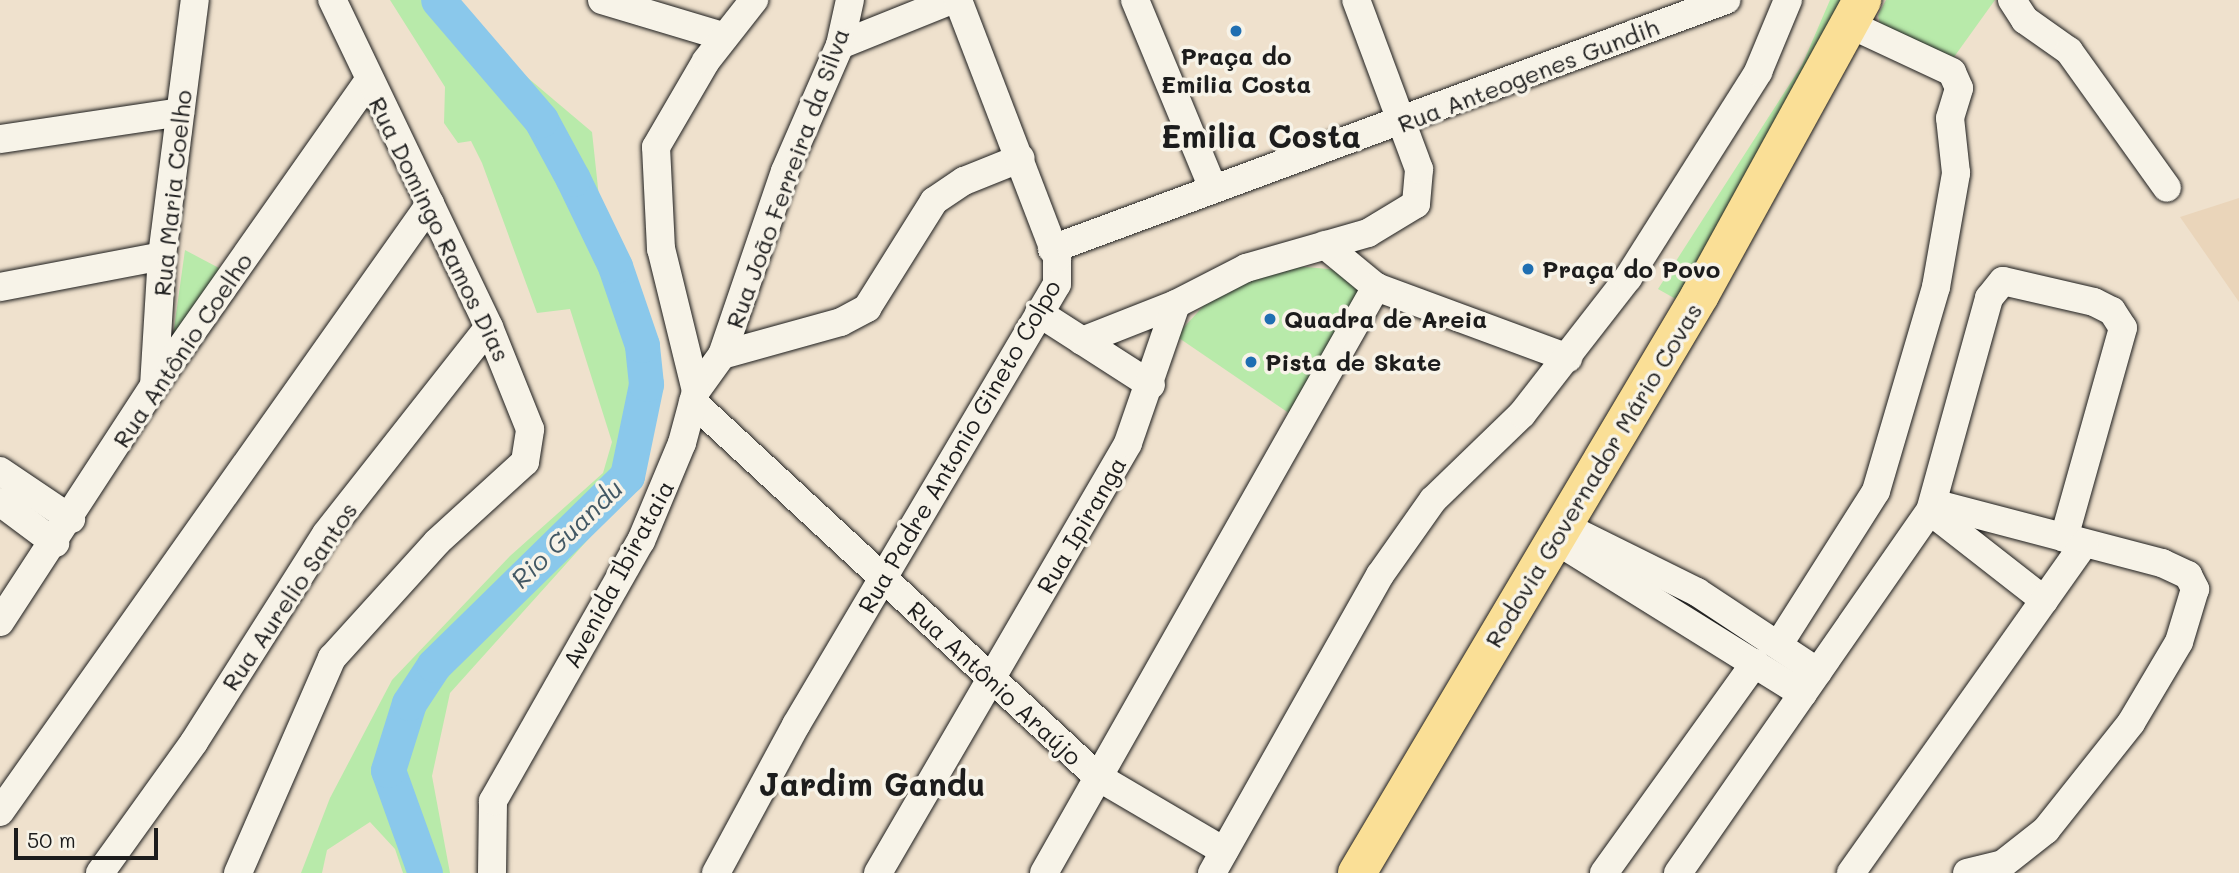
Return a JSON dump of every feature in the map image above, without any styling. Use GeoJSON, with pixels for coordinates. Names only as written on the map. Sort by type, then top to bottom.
{"type":"FeatureCollection","features":[{"type":"Feature","properties":{"kind":"highway","name":"Rodovia Governador Mário Covas"},"geometry":{"type":"LineString","coordinates":[[1357,873],[1700,295],[1856,12]]}},
{"type":"Feature","properties":{"kind":"street","name":"Rua Maria Coelho"},"geometry":{"type":"LineString","coordinates":[[154,386],[162,256],[195,0]]}},
{"type":"Feature","properties":{"kind":"street","name":"Rua Domingo Ramos Dias"},"geometry":{"type":"LineString","coordinates":[[238,873],[332,659],[437,542],[525,462],[527,415],[489,327],[368,81],[332,0]]}},
{"type":"Feature","properties":{"kind":"street"},"geometry":{"type":"LineString","coordinates":[[602,0],[725,37]]}},
{"type":"Feature","properties":{"kind":"street"},"geometry":{"type":"LineString","coordinates":[[694,397],[661,249],[656,147],[725,37],[754,0]]}},
{"type":"Feature","properties":{"kind":"street","name":"Rua João Ferreira da Silva"},"geometry":{"type":"LineString","coordinates":[[694,397],[722,355],[785,171],[840,44],[850,0]]}},
{"type":"Feature","properties":{"kind":"street"},"geometry":{"type":"LineString","coordinates":[[840,44],[952,0]]}},
{"type":"Feature","properties":{"kind":"street","name":"Rua Padre Antonio Gineto Colpo"},"geometry":{"type":"LineString","coordinates":[[716,873],[1059,276],[1021,158],[958,0]]}},
{"type":"Feature","properties":{"kind":"street"},"geometry":{"type":"LineString","coordinates":[[1135,0],[1213,188]]}},
{"type":"Feature","properties":{"kind":"street"},"geometry":{"type":"LineString","coordinates":[[1082,341],[1176,304],[1246,268],[1368,233],[1416,204],[1419,169],[1405,122],[1356,0]]}},
{"type":"Feature","properties":{"kind":"street","name":"Rua Anteogenes Gundih"},"geometry":{"type":"LineString","coordinates":[[1052,249],[1213,188],[1405,122],[1726,0]]}},
{"type":"Feature","properties":{"kind":"street"},"geometry":{"type":"LineString","coordinates":[[1218,862],[1380,575],[1433,500],[1522,414],[1568,358],[1711,151],[1758,72],[1788,0]]}},
{"type":"Feature","properties":{"kind":"street"},"geometry":{"type":"LineString","coordinates":[[2012,0],[2025,20],[2069,51],[2167,188]]}},
{"type":"Feature","properties":{"kind":"street"},"geometry":{"type":"LineString","coordinates":[[1779,644],[1876,491],[1929,313],[1956,173],[1950,118],[1959,88],[1952,72],[1856,12]]}},
{"type":"Feature","properties":{"kind":"street","name":"Rua Antônio Coelho"},"geometry":{"type":"LineString","coordinates":[[0,622],[71,519],[154,386],[368,81]]}},
{"type":"Feature","properties":{"kind":"street"},"geometry":{"type":"LineString","coordinates":[[0,139],[180,111]]}},
{"type":"Feature","properties":{"kind":"street"},"geometry":{"type":"LineString","coordinates":[[722,355],[841,322],[867,308],[934,201],[974,176],[1021,158]]}},
{"type":"Feature","properties":{"kind":"street"},"geometry":{"type":"LineString","coordinates":[[0,812],[430,204]]}},
{"type":"Feature","properties":{"kind":"street"},"geometry":{"type":"LineString","coordinates":[[1325,245],[1376,287],[1568,358]]}},
{"type":"Feature","properties":{"kind":"street"},"geometry":{"type":"LineString","coordinates":[[0,288],[162,256]]}},
{"type":"Feature","properties":{"kind":"street"},"geometry":{"type":"LineString","coordinates":[[1678,873],[1932,507],[1992,287],[2017,282],[2094,302],[2112,311],[2123,328],[2074,541],[2044,600],[1851,873]]}},
{"type":"Feature","properties":{"kind":"street"},"geometry":{"type":"LineString","coordinates":[[1044,873],[1376,287]]}},
{"type":"Feature","properties":{"kind":"street","name":"Rua Ipiranga"},"geometry":{"type":"LineString","coordinates":[[878,873],[991,684],[1128,443],[1151,385],[1176,304]]}},
{"type":"Feature","properties":{"kind":"street"},"geometry":{"type":"LineString","coordinates":[[1039,313],[1151,385]]}},
{"type":"Feature","properties":{"kind":"street","name":"Rua Aurelio Santos"},"geometry":{"type":"LineString","coordinates":[[100,873],[194,742],[326,534],[489,327]]}},
{"type":"Feature","properties":{"kind":"street","name":"Rua Antônio Araújo"},"geometry":{"type":"LineString","coordinates":[[694,397],[991,684],[1098,777],[1218,862]]}},
{"type":"Feature","properties":{"kind":"street","name":"Avenida Ibirataia"},"geometry":{"type":"LineString","coordinates":[[492,873],[493,801],[663,497],[694,397]]}},
{"type":"Feature","properties":{"kind":"street"},"geometry":{"type":"LineString","coordinates":[[0,471],[71,519]]}},
{"type":"Feature","properties":{"kind":"street"},"geometry":{"type":"LineString","coordinates":[[0,502],[55,543]]}},
{"type":"Feature","properties":{"kind":"street"},"geometry":{"type":"LineString","coordinates":[[1932,507],[2074,541],[2179,570],[2192,582],[2193,606],[2131,723],[2046,830],[2003,864],[1967,873]]}},
{"type":"Feature","properties":{"kind":"street"},"geometry":{"type":"LineString","coordinates":[[1932,507],[2044,600]]}},
{"type":"Feature","properties":{"kind":"street"},"geometry":{"type":"LineString","coordinates":[[1558,532],[1756,628],[1779,644],[1811,683]]}},
{"type":"Feature","properties":{"kind":"street"},"geometry":{"type":"LineString","coordinates":[[1558,532],[1746,658],[1811,683]]}},
{"type":"Feature","properties":{"kind":"street"},"geometry":{"type":"LineString","coordinates":[[1604,873],[1746,658],[1756,628]]}},
{"type":"Feature","properties":{"kind":"shaded area"},"geometry":{"type":"Polygon","coordinates":[[[2239,198],[2239,302],[2180,217],[2239,198]]]}},
{"type":"Feature","properties":{"kind":"green space"},"geometry":{"type":"Polygon","coordinates":[[[390,0],[459,0],[515,67],[592,132],[601,216],[654,356],[655,406],[638,484],[450,693],[432,776],[450,873],[403,873],[395,849],[370,822],[327,850],[322,873],[301,873],[330,798],[392,680],[510,556],[603,473],[612,442],[570,309],[537,313],[482,163],[471,141],[458,143],[444,123],[445,87],[390,0]]]}},
{"type":"Feature","properties":{"kind":"green space"},"geometry":{"type":"Polygon","coordinates":[[[1830,0],[1859,0],[1681,302],[1658,289],[1802,65],[1830,0]]]}},
{"type":"Feature","properties":{"kind":"green space"},"geometry":{"type":"Polygon","coordinates":[[[1886,0],[1995,0],[1954,57],[1881,29],[1878,15],[1886,0]]]}},
{"type":"Feature","properties":{"kind":"green space"},"geometry":{"type":"Polygon","coordinates":[[[185,250],[234,276],[172,343],[185,250]]]}},
{"type":"Feature","properties":{"kind":"green space"},"geometry":{"type":"Polygon","coordinates":[[[1271,264],[1340,270],[1368,299],[1296,418],[1176,336],[1207,302],[1271,264]]]}},
{"type":"Feature","properties":{"kind":"waterway","name":"Rio Guandu"},"geometry":{"type":"LineString","coordinates":[[425,873],[388,770],[409,703],[434,665],[627,476],[646,384],[642,345],[615,266],[573,179],[541,120],[438,0]]}},
{"type":"Feature","properties":{"kind":"place","name":"Praça do Emilia Costa"},"geometry":{"type":"Point","coordinates":[1236,31]}},
{"type":"Feature","properties":{"kind":"place","name":"Praça do Povo"},"geometry":{"type":"Point","coordinates":[1528,269]}},
{"type":"Feature","properties":{"kind":"place","name":"Quadra de Areia"},"geometry":{"type":"Point","coordinates":[1270,319]}},
{"type":"Feature","properties":{"kind":"place","name":"Pista de Skate"},"geometry":{"type":"Point","coordinates":[1251,362]}},
{"type":"Feature","properties":{"kind":"district","name":"Emilia Costa"},"geometry":{"type":"Point","coordinates":[1261,135]}},
{"type":"Feature","properties":{"kind":"district","name":"Jardim Gandu"},"geometry":{"type":"Point","coordinates":[872,783]}}]}
